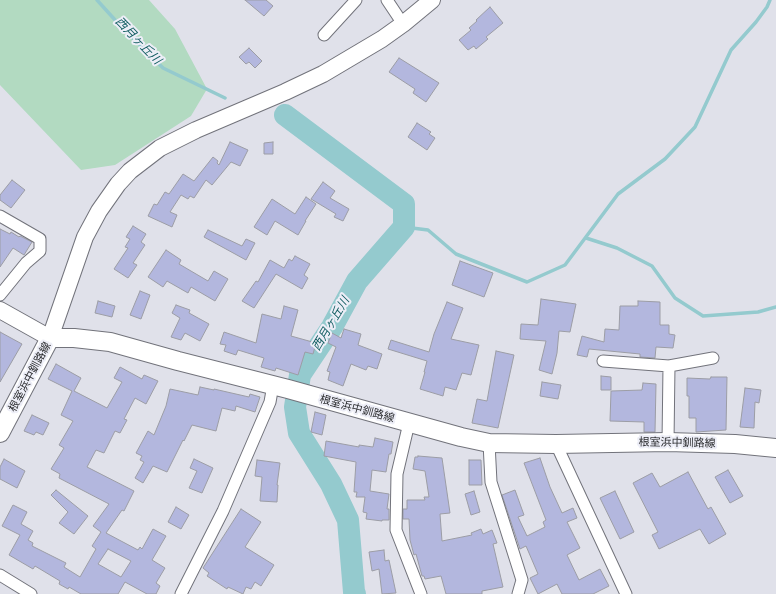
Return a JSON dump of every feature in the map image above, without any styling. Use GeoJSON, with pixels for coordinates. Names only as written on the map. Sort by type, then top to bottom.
{"type":"FeatureCollection","features":[{"type":"Feature","properties":{"kind":"main road","name":"根室浜中釧路線"},"geometry":{"type":"LineString","coordinates":[[0,433],[50,338],[74,338],[110,342],[461,437],[489,443],[556,444],[668,442],[735,444],[776,448]]}},
{"type":"Feature","properties":{"kind":"street"},"geometry":{"type":"LineString","coordinates":[[324,35],[356,0]]}},
{"type":"Feature","properties":{"kind":"street"},"geometry":{"type":"LineString","coordinates":[[387,0],[403,24]]}},
{"type":"Feature","properties":{"kind":"street"},"geometry":{"type":"LineString","coordinates":[[0,310],[50,338],[85,237],[99,210],[118,184],[130,171],[160,148],[196,130],[323,74],[358,54],[403,24],[432,0]]}},
{"type":"Feature","properties":{"kind":"street"},"geometry":{"type":"LineString","coordinates":[[0,216],[40,239],[40,251],[26,263],[0,295]]}},
{"type":"Feature","properties":{"kind":"street"},"geometry":{"type":"LineString","coordinates":[[603,361],[670,366],[713,358]]}},
{"type":"Feature","properties":{"kind":"street"},"geometry":{"type":"LineString","coordinates":[[668,442],[670,366]]}},
{"type":"Feature","properties":{"kind":"street"},"geometry":{"type":"LineString","coordinates":[[181,594],[223,511],[270,402],[280,387]]}},
{"type":"Feature","properties":{"kind":"street"},"geometry":{"type":"LineString","coordinates":[[409,423],[397,474],[396,530],[421,594]]}},
{"type":"Feature","properties":{"kind":"street"},"geometry":{"type":"LineString","coordinates":[[489,443],[491,482],[522,580],[518,594]]}},
{"type":"Feature","properties":{"kind":"street"},"geometry":{"type":"LineString","coordinates":[[556,444],[626,594]]}},
{"type":"Feature","properties":{"kind":"street"},"geometry":{"type":"LineString","coordinates":[[0,575],[31,594]]}},
{"type":"Feature","properties":{"kind":"green space"},"geometry":{"type":"Polygon","coordinates":[[[0,0],[149,0],[175,29],[207,89],[191,116],[115,165],[81,170],[0,85],[0,0]]]}},
{"type":"Feature","properties":{"kind":"building"},"geometry":{"type":"Polygon","coordinates":[[[245,0],[266,0],[273,6],[264,16],[245,0]]]}},
{"type":"Feature","properties":{"kind":"building"},"geometry":{"type":"Polygon","coordinates":[[[490,7],[503,23],[486,37],[488,39],[476,49],[474,46],[468,50],[459,40],[471,30],[469,28],[490,7]]]}},
{"type":"Feature","properties":{"kind":"building"},"geometry":{"type":"Polygon","coordinates":[[[249,48],[262,61],[255,68],[249,62],[246,64],[239,57],[249,48]]]}},
{"type":"Feature","properties":{"kind":"building"},"geometry":{"type":"Polygon","coordinates":[[[399,58],[439,83],[426,102],[413,93],[415,89],[389,72],[399,58]]]}},
{"type":"Feature","properties":{"kind":"building"},"geometry":{"type":"Polygon","coordinates":[[[417,123],[431,132],[429,134],[435,138],[427,150],[408,137],[417,123]]]}},
{"type":"Feature","properties":{"kind":"building"},"geometry":{"type":"Polygon","coordinates":[[[230,142],[248,150],[240,166],[231,162],[212,185],[206,180],[194,198],[190,196],[188,199],[181,195],[170,212],[177,215],[172,227],[148,216],[154,204],[157,205],[165,192],[169,194],[183,174],[194,181],[213,157],[218,161],[217,163],[219,165],[230,142]]]}},
{"type":"Feature","properties":{"kind":"building"},"geometry":{"type":"Polygon","coordinates":[[[273,142],[273,154],[264,154],[264,143],[273,142]]]}},
{"type":"Feature","properties":{"kind":"building"},"geometry":{"type":"Polygon","coordinates":[[[12,180],[25,190],[11,208],[0,200],[0,195],[12,180]]]}},
{"type":"Feature","properties":{"kind":"building"},"geometry":{"type":"Polygon","coordinates":[[[323,182],[335,191],[330,198],[349,209],[343,221],[334,217],[336,214],[311,199],[323,182]]]}},
{"type":"Feature","properties":{"kind":"building"},"geometry":{"type":"Polygon","coordinates":[[[306,197],[316,204],[298,235],[275,221],[267,235],[254,227],[272,199],[295,214],[306,197]]]}},
{"type":"Feature","properties":{"kind":"building"},"geometry":{"type":"Polygon","coordinates":[[[133,226],[146,234],[141,242],[145,245],[133,263],[137,265],[128,278],[114,269],[128,248],[125,247],[130,239],[126,237],[133,226]]]}},
{"type":"Feature","properties":{"kind":"building"},"geometry":{"type":"Polygon","coordinates":[[[0,229],[10,234],[11,232],[32,242],[24,255],[13,248],[0,267],[0,229]]]}},
{"type":"Feature","properties":{"kind":"building"},"geometry":{"type":"Polygon","coordinates":[[[208,230],[242,246],[246,239],[255,243],[246,260],[204,237],[208,230]]]}},
{"type":"Feature","properties":{"kind":"building"},"geometry":{"type":"Polygon","coordinates":[[[166,250],[181,260],[179,264],[208,281],[214,271],[228,279],[215,301],[191,287],[188,293],[167,281],[163,287],[148,277],[166,250]]]}},
{"type":"Feature","properties":{"kind":"building"},"geometry":{"type":"Polygon","coordinates":[[[295,256],[310,264],[304,275],[308,278],[302,289],[276,274],[254,308],[242,301],[256,281],[258,282],[270,260],[284,268],[289,259],[292,261],[295,256]]]}},
{"type":"Feature","properties":{"kind":"building"},"geometry":{"type":"Polygon","coordinates":[[[460,261],[493,273],[484,297],[452,285],[460,261]]]}},
{"type":"Feature","properties":{"kind":"building"},"geometry":{"type":"Polygon","coordinates":[[[140,291],[150,295],[141,319],[130,315],[140,291]]]}},
{"type":"Feature","properties":{"kind":"building"},"geometry":{"type":"Polygon","coordinates":[[[541,299],[576,304],[570,332],[559,331],[557,353],[552,374],[539,370],[546,341],[520,339],[521,324],[538,325],[541,299]]]}},
{"type":"Feature","properties":{"kind":"building"},"geometry":{"type":"Polygon","coordinates":[[[98,301],[115,306],[112,317],[95,313],[98,301]]]}},
{"type":"Feature","properties":{"kind":"building"},"geometry":{"type":"Polygon","coordinates":[[[638,301],[660,302],[660,325],[669,325],[669,334],[675,335],[673,348],[656,347],[655,358],[640,357],[640,354],[589,349],[587,357],[577,355],[582,336],[604,342],[605,329],[619,330],[620,306],[638,306],[638,301]]]}},
{"type":"Feature","properties":{"kind":"building"},"geometry":{"type":"Polygon","coordinates":[[[447,302],[463,308],[451,339],[479,345],[471,375],[462,373],[456,390],[445,387],[443,396],[420,389],[427,361],[388,349],[391,340],[429,352],[434,334],[447,302]]]}},
{"type":"Feature","properties":{"kind":"building"},"geometry":{"type":"Polygon","coordinates":[[[176,305],[190,310],[189,313],[209,324],[200,341],[185,333],[181,340],[171,337],[180,318],[172,313],[176,305]]]}},
{"type":"Feature","properties":{"kind":"building"},"geometry":{"type":"Polygon","coordinates":[[[284,306],[298,310],[291,336],[316,343],[313,354],[305,352],[298,375],[276,368],[275,371],[261,367],[264,358],[238,350],[236,355],[224,351],[226,345],[220,344],[224,332],[256,343],[262,314],[281,319],[284,306]]]}},
{"type":"Feature","properties":{"kind":"building"},"geometry":{"type":"Polygon","coordinates":[[[344,329],[361,334],[358,345],[382,354],[377,369],[368,366],[366,370],[351,364],[343,386],[328,380],[330,372],[327,371],[336,347],[328,343],[332,333],[341,338],[344,329]]]}},
{"type":"Feature","properties":{"kind":"building"},"geometry":{"type":"Polygon","coordinates":[[[0,332],[22,344],[0,382],[0,332]]]}},
{"type":"Feature","properties":{"kind":"building"},"geometry":{"type":"Polygon","coordinates":[[[496,351],[514,355],[498,428],[472,423],[477,399],[487,401],[496,351]]]}},
{"type":"Feature","properties":{"kind":"building"},"geometry":{"type":"Polygon","coordinates":[[[56,364],[81,378],[74,391],[107,408],[122,382],[114,378],[120,367],[142,379],[144,375],[158,381],[146,404],[135,398],[124,419],[127,420],[120,433],[115,431],[104,453],[96,450],[87,467],[134,491],[124,511],[122,510],[106,533],[138,550],[140,547],[142,549],[153,529],[166,536],[152,560],[165,568],[156,583],[160,586],[156,594],[147,594],[125,582],[118,594],[81,594],[69,587],[68,589],[59,584],[60,581],[35,566],[33,569],[9,555],[20,535],[2,526],[13,505],[27,512],[21,524],[33,531],[28,540],[33,543],[32,546],[66,563],[64,567],[80,577],[96,549],[92,546],[101,532],[93,526],[109,504],[59,478],[60,474],[51,469],[64,448],[59,445],[73,421],[61,415],[72,391],[48,379],[56,364]],[[108,549],[98,564],[121,577],[131,561],[108,549]]]}},
{"type":"Feature","properties":{"kind":"building"},"geometry":{"type":"Polygon","coordinates":[[[601,376],[611,377],[611,390],[601,390],[601,376]]]}},
{"type":"Feature","properties":{"kind":"building"},"geometry":{"type":"Polygon","coordinates":[[[711,377],[727,377],[726,430],[696,432],[696,418],[689,418],[687,378],[710,379],[711,377]]]}},
{"type":"Feature","properties":{"kind":"building"},"geometry":{"type":"Polygon","coordinates":[[[542,382],[561,385],[558,399],[540,396],[542,382]]]}},
{"type":"Feature","properties":{"kind":"building"},"geometry":{"type":"Polygon","coordinates":[[[643,383],[656,384],[655,432],[644,432],[644,422],[610,421],[611,391],[642,390],[643,383]]]}},
{"type":"Feature","properties":{"kind":"building"},"geometry":{"type":"Polygon","coordinates":[[[200,387],[249,397],[250,394],[260,397],[255,412],[236,406],[235,411],[222,408],[216,431],[192,425],[167,472],[153,466],[143,483],[135,478],[144,462],[140,460],[142,456],[136,453],[148,431],[154,435],[166,406],[170,389],[198,395],[200,387]]]}},
{"type":"Feature","properties":{"kind":"building"},"geometry":{"type":"Polygon","coordinates":[[[745,388],[761,390],[759,403],[755,402],[754,428],[740,427],[745,388]]]}},
{"type":"Feature","properties":{"kind":"building"},"geometry":{"type":"Polygon","coordinates":[[[315,412],[326,415],[322,435],[311,432],[315,412]]]}},
{"type":"Feature","properties":{"kind":"building"},"geometry":{"type":"Polygon","coordinates":[[[32,415],[49,423],[43,435],[36,432],[34,435],[24,431],[32,415]]]}},
{"type":"Feature","properties":{"kind":"building"},"geometry":{"type":"Polygon","coordinates":[[[375,438],[393,442],[386,472],[372,470],[370,491],[389,494],[387,509],[389,509],[389,520],[382,521],[366,519],[367,513],[363,512],[365,497],[356,497],[357,492],[354,492],[356,462],[324,456],[326,441],[359,447],[359,445],[373,447],[375,438]]]}},
{"type":"Feature","properties":{"kind":"building"},"geometry":{"type":"Polygon","coordinates":[[[415,457],[442,458],[450,513],[440,514],[442,541],[472,535],[471,533],[481,529],[483,534],[492,530],[497,543],[493,544],[503,587],[482,591],[482,594],[446,594],[441,576],[425,579],[424,576],[422,576],[416,554],[414,555],[410,540],[409,519],[403,519],[403,509],[407,509],[407,500],[425,500],[424,497],[429,497],[425,471],[413,469],[415,457]]]}},
{"type":"Feature","properties":{"kind":"building"},"geometry":{"type":"Polygon","coordinates":[[[540,458],[550,487],[562,513],[573,508],[577,518],[567,522],[580,548],[567,555],[579,580],[600,569],[609,586],[593,594],[562,594],[557,584],[538,594],[530,578],[538,574],[526,546],[520,549],[502,495],[515,490],[524,515],[518,517],[527,536],[545,527],[543,522],[546,520],[524,463],[540,458]]]}},
{"type":"Feature","properties":{"kind":"building"},"geometry":{"type":"Polygon","coordinates":[[[4,459],[25,471],[17,488],[0,479],[0,467],[4,459]]]}},
{"type":"Feature","properties":{"kind":"building"},"geometry":{"type":"Polygon","coordinates":[[[194,459],[213,468],[202,493],[189,488],[197,471],[190,468],[194,459]]]}},
{"type":"Feature","properties":{"kind":"building"},"geometry":{"type":"Polygon","coordinates":[[[257,460],[280,463],[277,485],[277,502],[260,501],[262,477],[255,476],[257,460]]]}},
{"type":"Feature","properties":{"kind":"building"},"geometry":{"type":"Polygon","coordinates":[[[469,460],[481,460],[482,485],[469,485],[469,460]]]}},
{"type":"Feature","properties":{"kind":"building"},"geometry":{"type":"Polygon","coordinates":[[[728,470],[743,496],[730,503],[715,477],[728,470]]]}},
{"type":"Feature","properties":{"kind":"building"},"geometry":{"type":"Polygon","coordinates":[[[688,472],[708,509],[711,507],[726,534],[709,544],[700,529],[659,549],[652,535],[658,532],[633,483],[652,473],[660,487],[688,472]]]}},
{"type":"Feature","properties":{"kind":"building"},"geometry":{"type":"Polygon","coordinates":[[[56,490],[88,516],[74,534],[59,523],[68,512],[51,495],[56,490]]]}},
{"type":"Feature","properties":{"kind":"building"},"geometry":{"type":"Polygon","coordinates":[[[474,491],[480,512],[471,515],[465,494],[474,491]]]}},
{"type":"Feature","properties":{"kind":"building"},"geometry":{"type":"Polygon","coordinates":[[[615,491],[634,532],[620,539],[600,498],[615,491]]]}},
{"type":"Feature","properties":{"kind":"building"},"geometry":{"type":"Polygon","coordinates":[[[176,507],[189,515],[181,529],[168,522],[176,507]]]}},
{"type":"Feature","properties":{"kind":"building"},"geometry":{"type":"Polygon","coordinates":[[[241,509],[261,522],[245,547],[274,565],[261,586],[255,582],[251,589],[246,587],[243,594],[228,587],[227,589],[207,576],[209,573],[203,568],[241,509]]]}},
{"type":"Feature","properties":{"kind":"building"},"geometry":{"type":"Polygon","coordinates":[[[384,550],[385,561],[389,560],[396,593],[382,594],[379,569],[372,571],[369,552],[384,550]]]}},
{"type":"Feature","properties":{"kind":"waterway","name":"西月ヶ丘川"},"geometry":{"type":"LineString","coordinates":[[97,0],[163,68],[225,98]]}},
{"type":"Feature","properties":{"kind":"waterway"},"geometry":{"type":"LineString","coordinates":[[404,227],[428,230],[456,254],[527,282],[565,265],[618,194],[665,159],[695,127],[731,50],[756,22],[767,7],[770,0]]}},
{"type":"Feature","properties":{"kind":"waterway","name":"西月ヶ丘川"},"geometry":{"type":"LineString","coordinates":[[285,115],[404,204],[404,227],[357,281],[332,327],[300,375],[295,407],[299,433],[331,484],[348,520],[355,594]]}},
{"type":"Feature","properties":{"kind":"waterway"},"geometry":{"type":"LineString","coordinates":[[586,238],[617,248],[652,266],[675,298],[703,316],[758,312],[776,307]]}}]}
